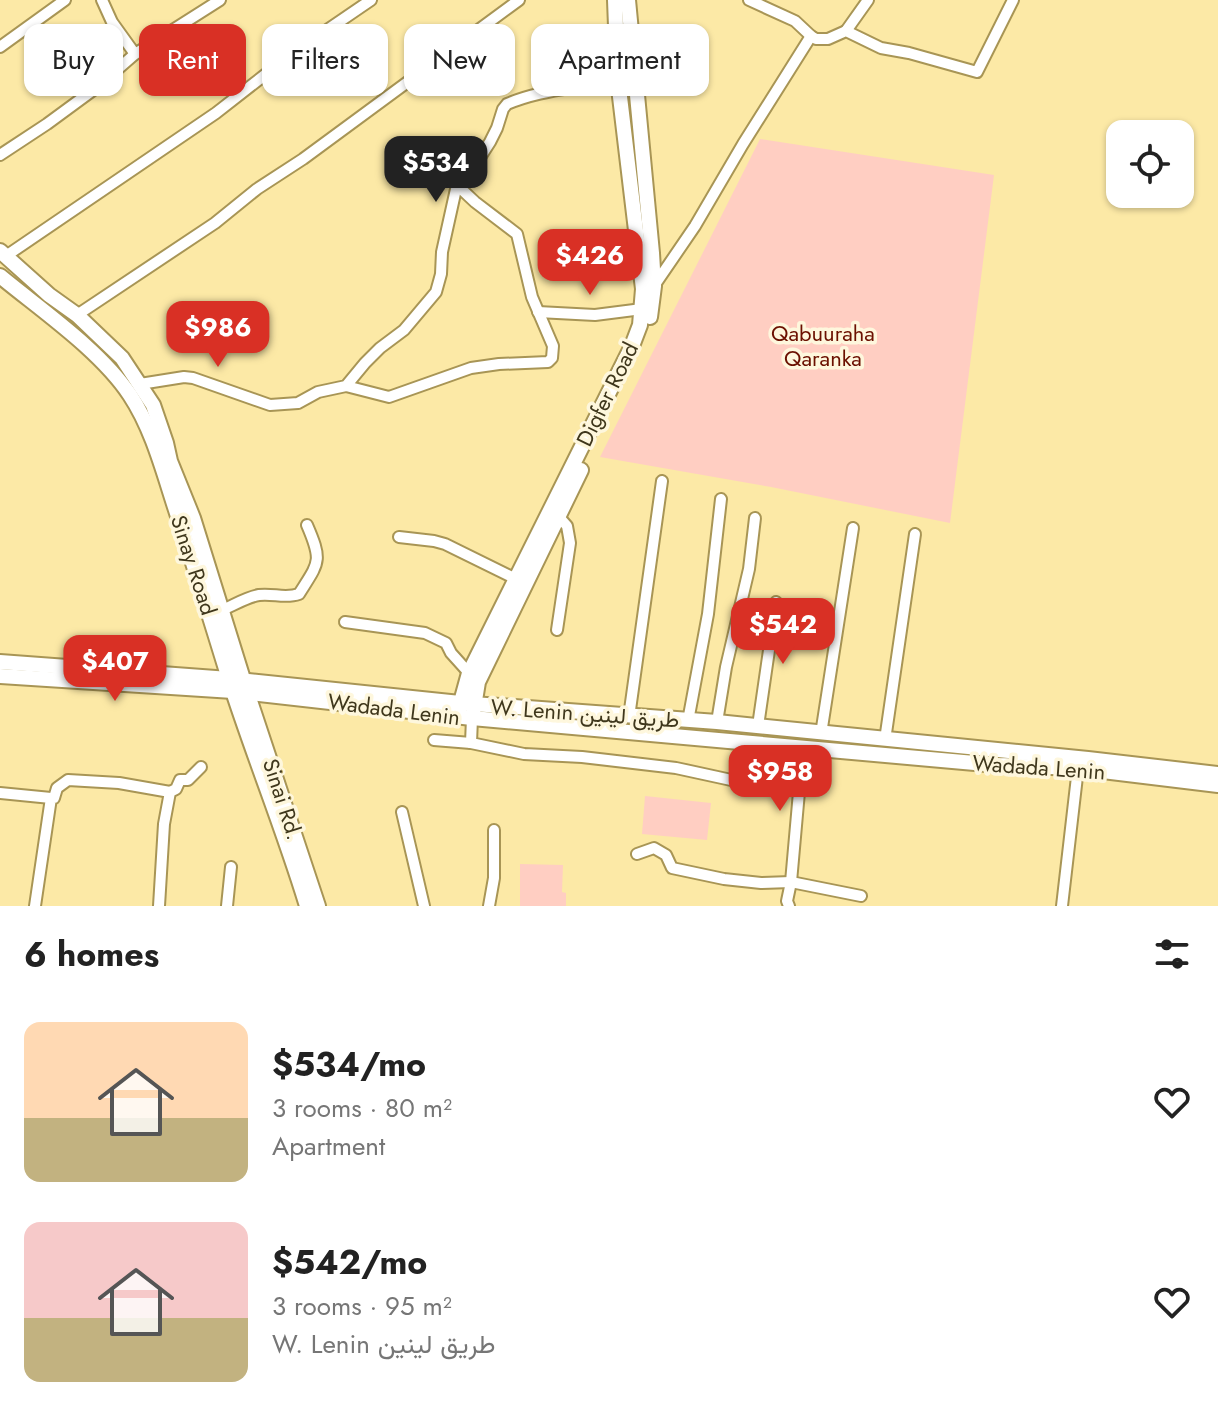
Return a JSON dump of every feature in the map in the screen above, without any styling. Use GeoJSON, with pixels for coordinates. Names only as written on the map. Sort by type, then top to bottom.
{"type":"FeatureCollection","features":[{"type":"Feature","properties":{"kind":"main road","name":"Digfer Road"},"geometry":{"type":"LineString","coordinates":[[615,0],[616,24]]}},
{"type":"Feature","properties":{"kind":"main road","name":"Digfer Road"},"geometry":{"type":"LineString","coordinates":[[466,710],[644,339],[651,315],[654,286],[628,0]]}},
{"type":"Feature","properties":{"kind":"main road","name":"Digfer Road"},"geometry":{"type":"LineString","coordinates":[[466,710],[469,673],[640,325],[641,271],[620,96]]}},
{"type":"Feature","properties":{"kind":"main road","name":"Sinay Road"},"geometry":{"type":"LineString","coordinates":[[3,254],[77,315],[122,358],[153,405],[222,610],[238,686]]}},
{"type":"Feature","properties":{"kind":"main road","name":"Sinay Road"},"geometry":{"type":"LineString","coordinates":[[0,276],[96,357],[130,395],[156,450],[217,633],[270,776],[307,906]]}},
{"type":"Feature","properties":{"kind":"main road"},"geometry":{"type":"LineString","coordinates":[[0,662],[86,676]]}},
{"type":"Feature","properties":{"kind":"main road"},"geometry":{"type":"LineString","coordinates":[[0,676],[86,676],[238,686]]}},
{"type":"Feature","properties":{"kind":"main road","name":"W. Lenin طريق لينين"},"geometry":{"type":"LineString","coordinates":[[238,686],[340,689],[466,710],[717,722],[1218,774]]}},
{"type":"Feature","properties":{"kind":"main road","name":"Wadada Lenin"},"geometry":{"type":"LineString","coordinates":[[466,710],[803,747],[997,765],[1078,768],[1218,785]]}},
{"type":"Feature","properties":{"kind":"main road","name":"Sinai Rd."},"geometry":{"type":"LineString","coordinates":[[270,776],[318,906]]}},
{"type":"Feature","properties":{"kind":"street"},"geometry":{"type":"LineString","coordinates":[[0,47],[65,0]]}},
{"type":"Feature","properties":{"kind":"street"},"geometry":{"type":"LineString","coordinates":[[102,0],[112,22],[135,54]]}},
{"type":"Feature","properties":{"kind":"street"},"geometry":{"type":"LineString","coordinates":[[0,155],[72,106],[135,54],[220,0]]}},
{"type":"Feature","properties":{"kind":"street"},"geometry":{"type":"LineString","coordinates":[[3,254],[216,113],[289,56],[371,0]]}},
{"type":"Feature","properties":{"kind":"street"},"geometry":{"type":"LineString","coordinates":[[77,315],[215,223],[257,189],[303,159],[519,0]]}},
{"type":"Feature","properties":{"kind":"street"},"geometry":{"type":"LineString","coordinates":[[749,0],[795,21],[816,39],[828,39],[846,31],[868,0]]}},
{"type":"Feature","properties":{"kind":"street"},"geometry":{"type":"LineString","coordinates":[[846,31],[881,48],[977,72],[1013,0]]}},
{"type":"Feature","properties":{"kind":"street"},"geometry":{"type":"LineString","coordinates":[[654,286],[695,226],[811,36]]}},
{"type":"Feature","properties":{"kind":"street"},"geometry":{"type":"LineString","coordinates":[[346,386],[380,348],[404,330],[436,292],[458,186],[490,142],[507,104],[531,96]]}},
{"type":"Feature","properties":{"kind":"street"},"geometry":{"type":"LineString","coordinates":[[140,384],[161,379],[193,378],[270,405],[298,403],[318,392],[346,386],[389,397],[471,368],[548,362],[552,358],[553,346],[532,297],[517,234],[458,186]]}},
{"type":"Feature","properties":{"kind":"street"},"geometry":{"type":"LineString","coordinates":[[538,312],[595,315],[642,309]]}},
{"type":"Feature","properties":{"kind":"street"},"geometry":{"type":"LineString","coordinates":[[629,717],[662,481]]}},
{"type":"Feature","properties":{"kind":"street"},"geometry":{"type":"LineString","coordinates":[[688,721],[708,614],[721,499]]}},
{"type":"Feature","properties":{"kind":"street"},"geometry":{"type":"LineString","coordinates":[[557,630],[570,543],[567,526],[559,517]]}},
{"type":"Feature","properties":{"kind":"street"},"geometry":{"type":"LineString","coordinates":[[717,722],[726,667],[749,569],[755,518]]}},
{"type":"Feature","properties":{"kind":"street"},"geometry":{"type":"LineString","coordinates":[[222,610],[261,595],[294,597],[299,594],[317,566],[316,546],[307,525]]}},
{"type":"Feature","properties":{"kind":"street"},"geometry":{"type":"LineString","coordinates":[[821,734],[853,528]]}},
{"type":"Feature","properties":{"kind":"street"},"geometry":{"type":"LineString","coordinates":[[885,740],[915,534]]}},
{"type":"Feature","properties":{"kind":"street"},"geometry":{"type":"LineString","coordinates":[[399,537],[445,544],[516,579]]}},
{"type":"Feature","properties":{"kind":"street"},"geometry":{"type":"LineString","coordinates":[[758,726],[776,602]]}},
{"type":"Feature","properties":{"kind":"street"},"geometry":{"type":"LineString","coordinates":[[345,622],[425,633],[446,643],[469,673]]}},
{"type":"Feature","properties":{"kind":"street"},"geometry":{"type":"LineString","coordinates":[[466,710],[471,743]]}},
{"type":"Feature","properties":{"kind":"street"},"geometry":{"type":"LineString","coordinates":[[434,740],[471,743],[524,754],[676,768],[745,783],[800,780]]}},
{"type":"Feature","properties":{"kind":"street"},"geometry":{"type":"LineString","coordinates":[[789,906],[787,901],[803,747]]}},
{"type":"Feature","properties":{"kind":"street"},"geometry":{"type":"LineString","coordinates":[[0,793],[54,798],[57,788],[68,780],[119,783],[170,792],[176,789],[180,780],[188,780],[201,767]]}},
{"type":"Feature","properties":{"kind":"street"},"geometry":{"type":"LineString","coordinates":[[1062,906],[1078,768]]}},
{"type":"Feature","properties":{"kind":"street"},"geometry":{"type":"LineString","coordinates":[[159,906],[164,824],[170,792]]}},
{"type":"Feature","properties":{"kind":"street"},"geometry":{"type":"LineString","coordinates":[[35,906],[51,798]]}},
{"type":"Feature","properties":{"kind":"street"},"geometry":{"type":"LineString","coordinates":[[402,812],[424,906]]}},
{"type":"Feature","properties":{"kind":"street"},"geometry":{"type":"LineString","coordinates":[[489,906],[494,878],[494,830]]}},
{"type":"Feature","properties":{"kind":"street"},"geometry":{"type":"LineString","coordinates":[[637,854],[654,848],[666,855],[672,868],[724,879],[791,882],[861,896]]}},
{"type":"Feature","properties":{"kind":"street"},"geometry":{"type":"LineString","coordinates":[[227,906],[231,867]]}},
{"type":"Feature","properties":{"kind":"green space","name":"Qabuuraha Qaranka"},"geometry":{"type":"Polygon","coordinates":[[[760,139],[994,175],[950,523],[600,457],[760,139]]]}},
{"type":"Feature","properties":{"kind":"green space"},"geometry":{"type":"Polygon","coordinates":[[[645,796],[711,803],[707,840],[642,834],[645,796]]]}},
{"type":"Feature","properties":{"kind":"green space"},"geometry":{"type":"Polygon","coordinates":[[[520,864],[563,865],[562,892],[566,893],[566,906],[520,906],[520,864]]]}}]}
